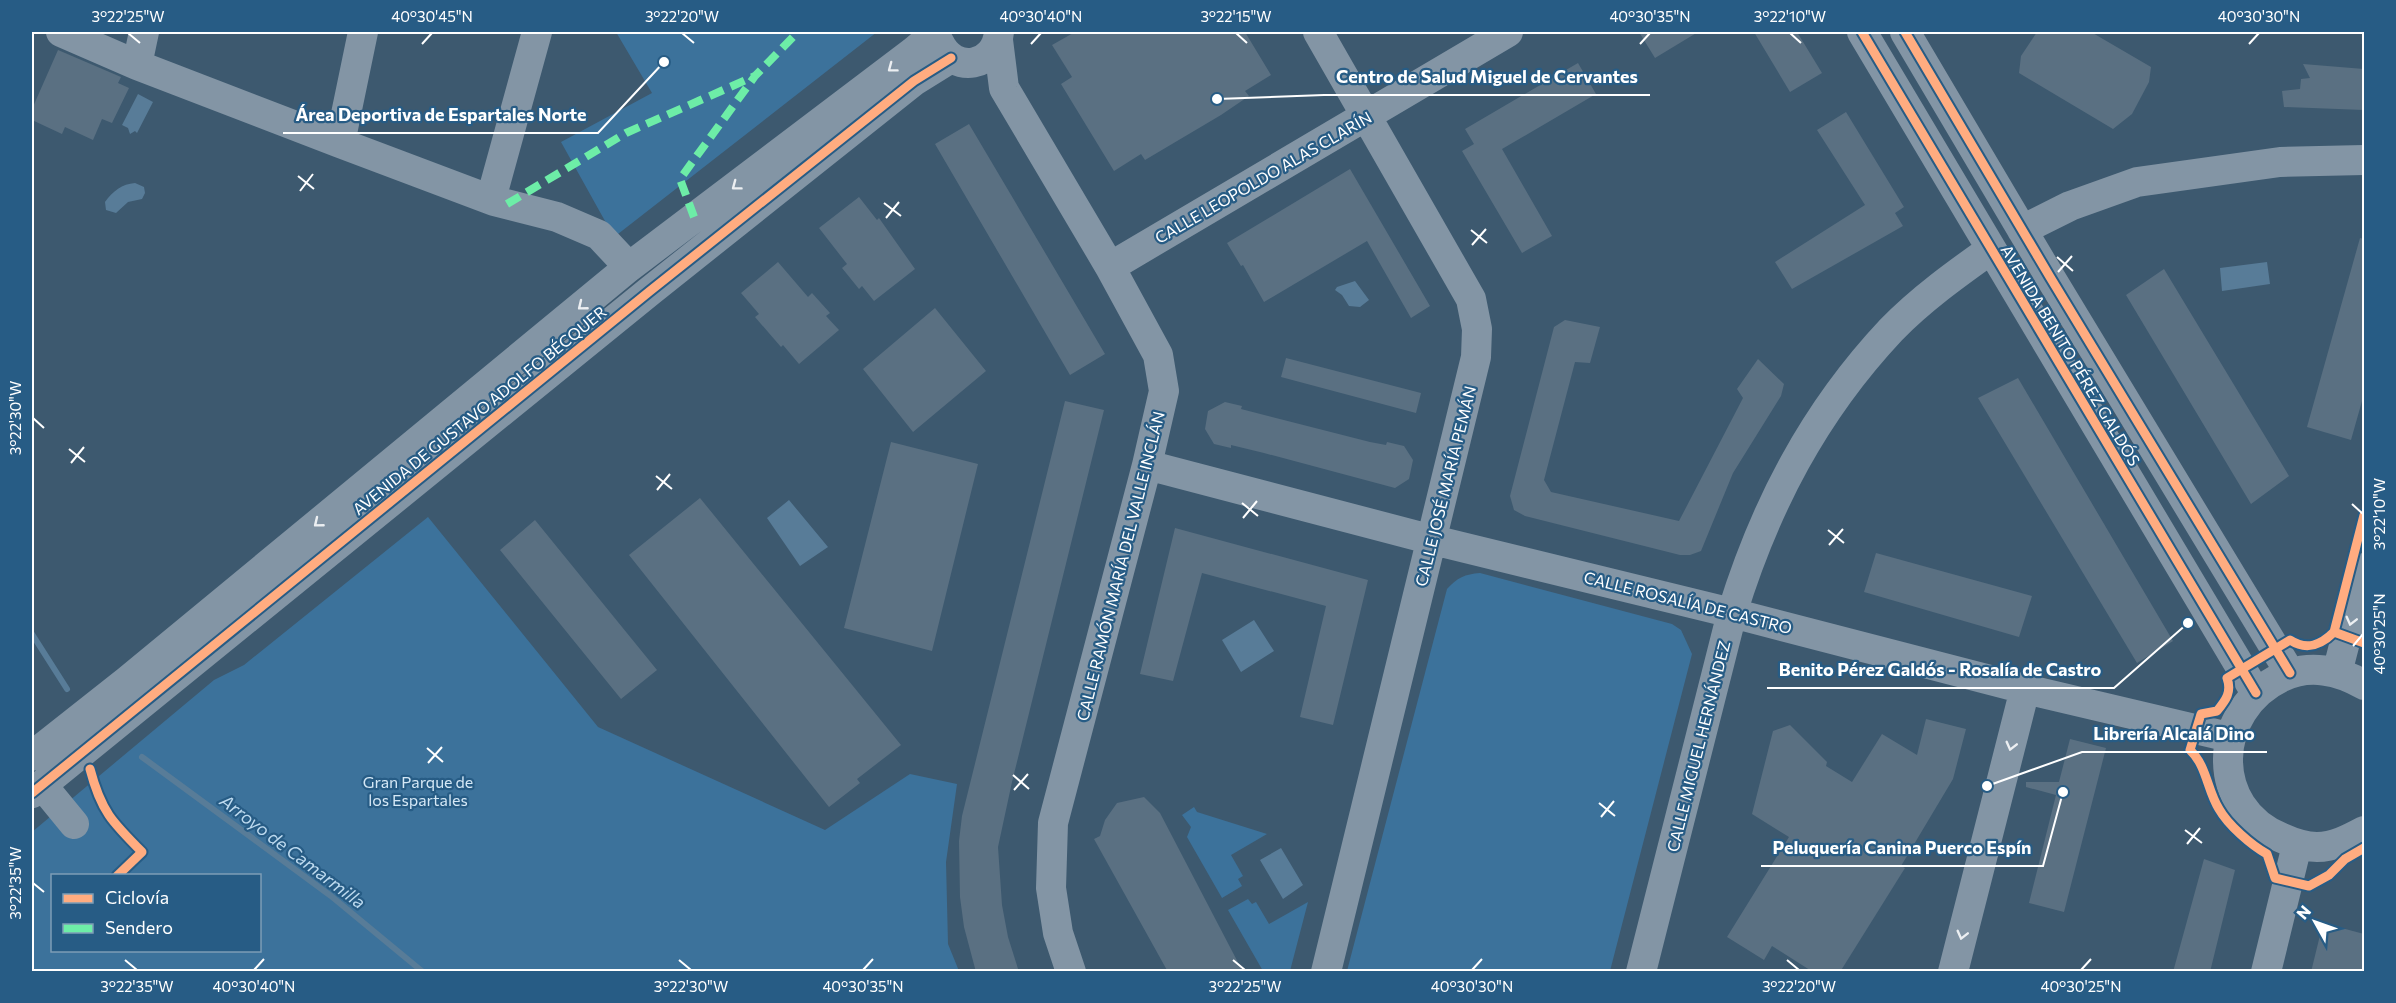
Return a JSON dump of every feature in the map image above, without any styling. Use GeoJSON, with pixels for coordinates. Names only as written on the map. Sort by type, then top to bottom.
{"type":"FeatureCollection","features":[{"type":"Feature","properties":{"kind":"street"},"geometry":{"type":"LineString","coordinates":[[61,32],[137,64],[490,199],[557,217],[599,235],[629,267]]}},
{"type":"Feature","properties":{"kind":"street"},"geometry":{"type":"LineString","coordinates":[[137,64],[144,32]]}},
{"type":"Feature","properties":{"kind":"street"},"geometry":{"type":"LineString","coordinates":[[340,143],[363,32]]}},
{"type":"Feature","properties":{"kind":"street"},"geometry":{"type":"LineString","coordinates":[[490,199],[537,32]]}},
{"type":"Feature","properties":{"kind":"street"},"geometry":{"type":"LineString","coordinates":[[938,32],[941,46],[959,60]]}},
{"type":"Feature","properties":{"kind":"street","name":"AVENIDA DE GUSTAVO ADOLFO BÉCQUER"},"geometry":{"type":"LineString","coordinates":[[32,756],[127,681],[629,267],[938,32]]}},
{"type":"Feature","properties":{"kind":"street","name":"CALLE JOSÉ MARÍA PEMÁN"},"geometry":{"type":"LineString","coordinates":[[1318,32],[1368,115],[1471,299],[1477,329],[1476,357],[1326,972]]}},
{"type":"Feature","properties":{"kind":"street","name":"CALLE LEOPOLDO ALAS CLARÍN"},"geometry":{"type":"LineString","coordinates":[[1110,267],[1508,32]]}},
{"type":"Feature","properties":{"kind":"street","name":"AVENIDA BENITO PÉREZ GALDÓS"},"geometry":{"type":"LineString","coordinates":[[1862,32],[2256,693]]}},
{"type":"Feature","properties":{"kind":"street","name":"AVENIDA BENITO PÉREZ GALDÓS"},"geometry":{"type":"LineString","coordinates":[[1905,32],[2290,673]]}},
{"type":"Feature","properties":{"kind":"street","name":"AVENIDA DE GUSTAVO ADOLFO BÉCQUER"},"geometry":{"type":"LineString","coordinates":[[37,789],[650,291],[914,81],[959,60],[987,57],[999,36]]}},
{"type":"Feature","properties":{"kind":"street","name":"CALLE RAMÓN MARÍA DEL VALLE INCLÁN"},"geometry":{"type":"LineString","coordinates":[[999,36],[1004,88],[1110,267],[1158,355],[1164,391],[1148,465],[1053,823],[1051,888],[1058,933],[1071,972]]}},
{"type":"Feature","properties":{"kind":"street","name":"CALLE RAMÓN MARÍA DEL VALLE INCLÁN"},"geometry":{"type":"LineString","coordinates":[[959,60],[1004,88]]}},
{"type":"Feature","properties":{"kind":"street"},"geometry":{"type":"LineString","coordinates":[[2022,230],[2070,206],[2137,182],[2280,162],[2364,160]]}},
{"type":"Feature","properties":{"kind":"street","name":"CALLE MIGUEL HERNÁNDEZ"},"geometry":{"type":"LineString","coordinates":[[1641,972],[1732,613],[1747,564],[1786,477],[1833,399],[1892,329],[1950,279],[1990,250]]}},
{"type":"Feature","properties":{"kind":"street","name":"CALLE ROSALÍA DE CASTRO"},"geometry":{"type":"LineString","coordinates":[[1148,465],[1433,540],[1732,613],[2025,689],[2229,737]]}},
{"type":"Feature","properties":{"kind":"street"},"geometry":{"type":"LineString","coordinates":[[2337,673],[2364,568]]}},
{"type":"Feature","properties":{"kind":"street"},"geometry":{"type":"LineString","coordinates":[[2364,685],[2350,677],[2328,670],[2290,673],[2269,683],[2256,693],[2241,710],[2229,737],[2227,764],[2233,791],[2248,816],[2268,833],[2297,845],[2318,847],[2338,844],[2364,831]]}},
{"type":"Feature","properties":{"kind":"street"},"geometry":{"type":"LineString","coordinates":[[1953,972],[2025,689]]}},
{"type":"Feature","properties":{"kind":"street"},"geometry":{"type":"LineString","coordinates":[[37,789],[74,824]]}},
{"type":"Feature","properties":{"kind":"street"},"geometry":{"type":"LineString","coordinates":[[2266,972],[2297,845]]}},
{"type":"Feature","properties":{"kind":"green space"},"geometry":{"type":"Polygon","coordinates":[[[616,32],[877,32],[618,234],[605,221],[561,142],[652,93],[616,32]]]}},
{"type":"Feature","properties":{"kind":"green space","name":"Gran Parque de los Espartales"},"geometry":{"type":"Polygon","coordinates":[[[428,517],[598,727],[825,830],[910,774],[957,784],[946,862],[948,944],[959,971],[32,972],[32,832],[214,680],[244,665],[428,517]]]}},
{"type":"Feature","properties":{"kind":"green space"},"geometry":{"type":"Polygon","coordinates":[[[1480,573],[1672,624],[1681,630],[1692,654],[1610,971],[1347,971],[1447,589],[1462,577],[1480,573]]]}},
{"type":"Feature","properties":{"kind":"green space"},"geometry":{"type":"Polygon","coordinates":[[[1194,807],[1197,812],[1267,834],[1231,855],[1243,876],[1238,879],[1242,886],[1222,898],[1187,837],[1191,827],[1182,815],[1194,807]]]}},
{"type":"Feature","properties":{"kind":"green space"},"geometry":{"type":"Polygon","coordinates":[[[1248,899],[1252,904],[1256,902],[1269,924],[1308,902],[1290,971],[1263,971],[1228,910],[1248,899]]]}},
{"type":"Feature","properties":{"kind":"shaded area"},"geometry":{"type":"Polygon","coordinates":[[[138,94],[153,102],[137,133],[135,131],[130,134],[128,128],[122,125],[138,94]]]}},
{"type":"Feature","properties":{"kind":"shaded area"},"geometry":{"type":"Polygon","coordinates":[[[135,183],[144,187],[145,193],[142,199],[128,202],[116,213],[106,210],[105,202],[111,195],[122,187],[135,183]]]}},
{"type":"Feature","properties":{"kind":"shaded area"},"geometry":{"type":"Polygon","coordinates":[[[2267,262],[2270,284],[2222,291],[2220,268],[2267,262]]]}},
{"type":"Feature","properties":{"kind":"shaded area"},"geometry":{"type":"Polygon","coordinates":[[[1355,281],[1369,300],[1360,307],[1349,306],[1342,295],[1335,290],[1337,287],[1355,281]]]}},
{"type":"Feature","properties":{"kind":"shaded area"},"geometry":{"type":"Polygon","coordinates":[[[789,500],[828,547],[800,566],[767,518],[789,500]]]}},
{"type":"Feature","properties":{"kind":"shaded area"},"geometry":{"type":"Polygon","coordinates":[[[1254,620],[1274,651],[1241,672],[1222,640],[1254,620]]]}},
{"type":"Feature","properties":{"kind":"shaded area"},"geometry":{"type":"Polygon","coordinates":[[[1281,848],[1303,885],[1283,899],[1260,860],[1281,848]]]}},
{"type":"Feature","properties":{"kind":"building"},"geometry":{"type":"Polygon","coordinates":[[[1075,32],[1245,32],[1271,75],[1245,91],[1249,96],[1221,115],[1145,160],[1141,154],[1114,171],[1061,84],[1072,77],[1052,45],[1075,32]]]}},
{"type":"Feature","properties":{"kind":"building"},"geometry":{"type":"Polygon","coordinates":[[[1639,32],[1698,32],[1655,58],[1639,32]]]}},
{"type":"Feature","properties":{"kind":"building"},"geometry":{"type":"Polygon","coordinates":[[[1754,32],[1797,32],[1822,73],[1790,92],[1754,32]]]}},
{"type":"Feature","properties":{"kind":"building"},"geometry":{"type":"Polygon","coordinates":[[[2037,32],[2091,32],[2151,67],[2149,82],[2132,114],[2113,129],[2019,73],[2021,56],[2037,32]]]}},
{"type":"Feature","properties":{"kind":"building"},"geometry":{"type":"Polygon","coordinates":[[[58,50],[121,77],[118,83],[129,88],[112,123],[102,119],[93,140],[65,127],[62,134],[32,120],[32,109],[58,50]]]}},
{"type":"Feature","properties":{"kind":"building"},"geometry":{"type":"Polygon","coordinates":[[[1578,63],[1596,94],[1502,149],[1552,236],[1522,253],[1462,151],[1474,144],[1465,129],[1578,63]]]}},
{"type":"Feature","properties":{"kind":"building"},"geometry":{"type":"Polygon","coordinates":[[[2303,64],[2364,69],[2364,110],[2284,107],[2282,91],[2300,89],[2301,79],[2310,78],[2303,64]]]}},
{"type":"Feature","properties":{"kind":"building"},"geometry":{"type":"Polygon","coordinates":[[[1846,112],[1904,207],[1895,213],[1903,226],[1792,289],[1775,262],[1865,205],[1817,130],[1846,112]]]}},
{"type":"Feature","properties":{"kind":"building"},"geometry":{"type":"Polygon","coordinates":[[[969,124],[1105,354],[1070,375],[935,144],[969,124]]]}},
{"type":"Feature","properties":{"kind":"building"},"geometry":{"type":"Polygon","coordinates":[[[1350,169],[1430,306],[1411,318],[1367,241],[1264,302],[1243,265],[1241,266],[1227,243],[1350,169]]]}},
{"type":"Feature","properties":{"kind":"building"},"geometry":{"type":"Polygon","coordinates":[[[859,197],[877,220],[879,218],[915,269],[874,301],[862,286],[859,289],[842,268],[847,264],[819,228],[859,197]]]}},
{"type":"Feature","properties":{"kind":"building"},"geometry":{"type":"Polygon","coordinates":[[[2360,238],[2364,239],[2364,394],[2351,440],[2307,427],[2360,238]]]}},
{"type":"Feature","properties":{"kind":"building"},"geometry":{"type":"Polygon","coordinates":[[[778,262],[808,297],[812,293],[830,313],[826,316],[839,330],[799,364],[755,317],[759,314],[741,293],[778,262]]]}},
{"type":"Feature","properties":{"kind":"building"},"geometry":{"type":"Polygon","coordinates":[[[2164,269],[2289,476],[2251,504],[2126,295],[2164,269]]]}},
{"type":"Feature","properties":{"kind":"building"},"geometry":{"type":"Polygon","coordinates":[[[935,308],[986,371],[913,432],[863,369],[935,308]]]}},
{"type":"Feature","properties":{"kind":"building"},"geometry":{"type":"Polygon","coordinates":[[[1565,320],[1600,327],[1590,363],[1575,362],[1544,480],[1551,492],[1679,521],[1743,398],[1737,389],[1758,359],[1784,384],[1781,396],[1733,473],[1701,551],[1690,555],[1680,555],[1525,516],[1514,510],[1510,496],[1554,327],[1565,320]]]}},
{"type":"Feature","properties":{"kind":"building"},"geometry":{"type":"Polygon","coordinates":[[[1286,358],[1421,393],[1416,413],[1281,377],[1286,358]]]}},
{"type":"Feature","properties":{"kind":"building"},"geometry":{"type":"Polygon","coordinates":[[[2018,378],[2173,641],[2137,663],[1978,398],[2018,378]]]}},
{"type":"Feature","properties":{"kind":"building"},"geometry":{"type":"Polygon","coordinates":[[[1065,401],[1104,410],[998,847],[1002,905],[1008,937],[1019,972],[976,972],[964,927],[960,897],[959,841],[962,816],[1065,401]]]}},
{"type":"Feature","properties":{"kind":"building"},"geometry":{"type":"Polygon","coordinates":[[[1225,402],[1242,406],[1241,409],[1370,442],[1386,445],[1387,442],[1404,446],[1413,460],[1409,479],[1395,488],[1264,453],[1231,445],[1231,448],[1214,444],[1205,429],[1208,411],[1225,402]]]}},
{"type":"Feature","properties":{"kind":"building"},"geometry":{"type":"Polygon","coordinates":[[[891,442],[978,464],[932,651],[844,628],[891,442]]]}},
{"type":"Feature","properties":{"kind":"building"},"geometry":{"type":"Polygon","coordinates":[[[700,498],[901,745],[857,779],[860,783],[829,807],[629,555],[700,498]]]}},
{"type":"Feature","properties":{"kind":"building"},"geometry":{"type":"Polygon","coordinates":[[[535,520],[657,670],[621,699],[500,550],[535,520]]]}},
{"type":"Feature","properties":{"kind":"building"},"geometry":{"type":"Polygon","coordinates":[[[1175,528],[1368,580],[1333,725],[1300,717],[1326,606],[1202,573],[1173,681],[1140,674],[1175,528]]]}},
{"type":"Feature","properties":{"kind":"building"},"geometry":{"type":"Polygon","coordinates":[[[1876,553],[2032,596],[2019,637],[1864,592],[1876,553]]]}},
{"type":"Feature","properties":{"kind":"building"},"geometry":{"type":"Polygon","coordinates":[[[1926,719],[1966,729],[1953,779],[1901,866],[1905,868],[1840,972],[1813,972],[1772,946],[1764,960],[1727,937],[1789,837],[1752,814],[1773,731],[1790,725],[1827,762],[1826,766],[1852,782],[1882,734],[1917,755],[1926,719]]]}},
{"type":"Feature","properties":{"kind":"building"},"geometry":{"type":"Polygon","coordinates":[[[2070,739],[2106,748],[2064,912],[2029,903],[2056,795],[2026,787],[2026,782],[2059,782],[2070,739]]]}},
{"type":"Feature","properties":{"kind":"building"},"geometry":{"type":"Polygon","coordinates":[[[1144,797],[1160,813],[1243,972],[1168,972],[1094,839],[1100,836],[1105,820],[1117,803],[1144,797]]]}},
{"type":"Feature","properties":{"kind":"building"},"geometry":{"type":"Polygon","coordinates":[[[2204,859],[2235,870],[2210,972],[2173,972],[2204,859]]]}},
{"type":"Feature","properties":{"kind":"building"},"geometry":{"type":"Polygon","coordinates":[[[2323,923],[2364,934],[2364,972],[2311,972],[2323,923]]]}},
{"type":"Feature","properties":{"kind":"waterway"},"geometry":{"type":"LineString","coordinates":[[32,634],[67,689]]}},
{"type":"Feature","properties":{"kind":"waterway","name":"Arroyo de Camarmilla"},"geometry":{"type":"LineString","coordinates":[[142,757],[331,896],[423,972]]}},
{"type":"Feature","properties":{"kind":"marked path"},"geometry":{"type":"LineString","coordinates":[[694,217],[680,179],[755,76],[798,32]]}},
{"type":"Feature","properties":{"kind":"marked path"},"geometry":{"type":"LineString","coordinates":[[507,204],[626,133],[755,76]]}},
{"type":"Feature","properties":{"kind":"cycle path"},"geometry":{"type":"LineString","coordinates":[[1862,32],[2256,693]]}},
{"type":"Feature","properties":{"kind":"cycle path"},"geometry":{"type":"LineString","coordinates":[[1905,32],[2050,277],[2290,673]]}},
{"type":"Feature","properties":{"kind":"cycle path"},"geometry":{"type":"LineString","coordinates":[[32,793],[650,291],[914,81],[951,58]]}},
{"type":"Feature","properties":{"kind":"cycle path"},"geometry":{"type":"LineString","coordinates":[[2334,632],[2364,515]]}},
{"type":"Feature","properties":{"kind":"cycle path"},"geometry":{"type":"LineString","coordinates":[[2364,643],[2334,632],[2314,645],[2302,645],[2290,640],[2227,678],[2229,688],[2225,699],[2217,711],[2201,714],[2190,750],[2200,763],[2215,802],[2223,815],[2240,834],[2267,854],[2275,878],[2309,886],[2329,875],[2345,859],[2364,848]]}},
{"type":"Feature","properties":{"kind":"cycle path"},"geometry":{"type":"LineString","coordinates":[[90,769],[103,806],[142,852],[119,874]]}},
{"type":"Feature","properties":{"kind":"place","name":"Área Deportiva de Espartales Norte"},"geometry":{"type":"Point","coordinates":[664,62]}},
{"type":"Feature","properties":{"kind":"place","name":"Centro de Salud Miguel de Cervantes"},"geometry":{"type":"Point","coordinates":[1217,99]}},
{"type":"Feature","properties":{"kind":"place","name":"Benito Pérez Galdós - Rosalía de Castro"},"geometry":{"type":"Point","coordinates":[2188,623]}},
{"type":"Feature","properties":{"kind":"place","name":"Librería Alcalá Dino"},"geometry":{"type":"Point","coordinates":[1987,786]}},
{"type":"Feature","properties":{"kind":"place","name":"Peluquería Canina Puerco Espín"},"geometry":{"type":"Point","coordinates":[2063,792]}}]}
